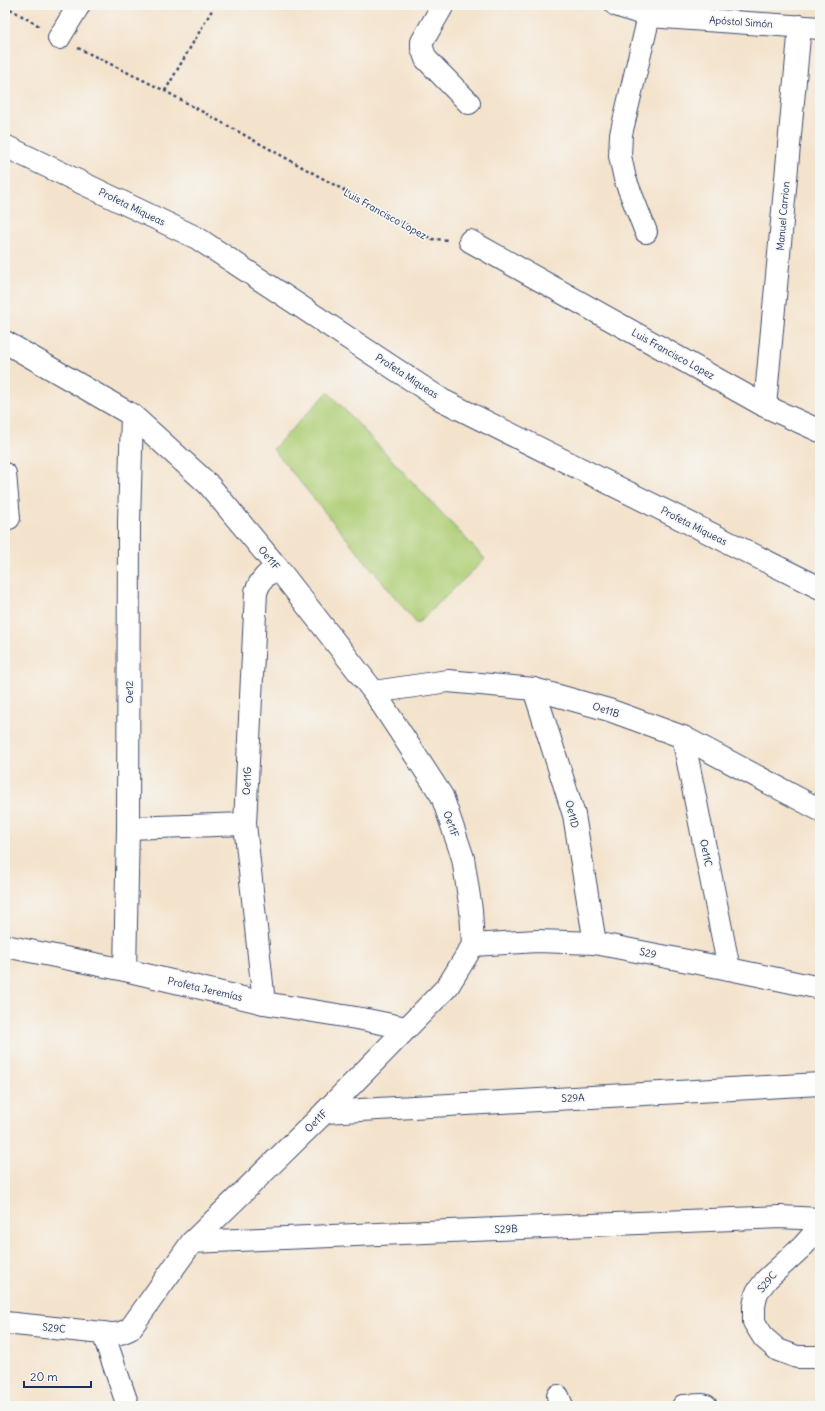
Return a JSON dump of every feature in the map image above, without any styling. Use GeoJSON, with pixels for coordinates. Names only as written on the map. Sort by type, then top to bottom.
{"type":"FeatureCollection","features":[{"type":"Feature","properties":{"kind":"street"},"geometry":{"type":"LineString","coordinates":[[59,38],[79,5]]}},
{"type":"Feature","properties":{"kind":"street"},"geometry":{"type":"LineString","coordinates":[[443,5],[422,42],[422,48],[426,59],[469,103]]}},
{"type":"Feature","properties":{"kind":"street","name":"Apóstol Simón"},"geometry":{"type":"LineString","coordinates":[[616,5],[649,16],[810,27]]}},
{"type":"Feature","properties":{"kind":"street"},"geometry":{"type":"LineString","coordinates":[[646,232],[625,179],[620,156],[621,134],[649,16]]}},
{"type":"Feature","properties":{"kind":"street","name":"Manuel Carrion"},"geometry":{"type":"LineString","coordinates":[[765,406],[810,27]]}},
{"type":"Feature","properties":{"kind":"street","name":"Profeta Miqueas"},"geometry":{"type":"LineString","coordinates":[[5,146],[197,238],[442,400],[820,588]]}},
{"type":"Feature","properties":{"kind":"street","name":"Luis Francisco Lopez"},"geometry":{"type":"LineString","coordinates":[[470,240],[765,406],[820,432]]}},
{"type":"Feature","properties":{"kind":"street","name":"Oe11F"},"geometry":{"type":"LineString","coordinates":[[5,342],[132,415],[208,484],[277,567],[374,692],[442,796],[463,858],[471,910],[473,946],[448,986],[325,1112],[192,1242],[130,1329],[112,1335],[103,1333]]}},
{"type":"Feature","properties":{"kind":"street","name":"Oe12"},"geometry":{"type":"LineString","coordinates":[[125,970],[128,828],[129,522],[132,415]]}},
{"type":"Feature","properties":{"kind":"street"},"geometry":{"type":"LineString","coordinates":[[5,474],[9,518]]}},
{"type":"Feature","properties":{"kind":"street","name":"Oe11G"},"geometry":{"type":"LineString","coordinates":[[264,1003],[245,824],[256,592],[259,583],[265,576],[277,567]]}},
{"type":"Feature","properties":{"kind":"street","name":"Oe11B"},"geometry":{"type":"LineString","coordinates":[[374,692],[448,681],[534,689],[609,710],[683,737],[820,810]]}},
{"type":"Feature","properties":{"kind":"street","name":"Oe11D"},"geometry":{"type":"LineString","coordinates":[[534,689],[574,816],[595,943]]}},
{"type":"Feature","properties":{"kind":"street","name":"Oe11C"},"geometry":{"type":"LineString","coordinates":[[683,737],[729,969]]}},
{"type":"Feature","properties":{"kind":"street"},"geometry":{"type":"LineString","coordinates":[[128,828],[245,824]]}},
{"type":"Feature","properties":{"kind":"street","name":"S29"},"geometry":{"type":"LineString","coordinates":[[473,946],[538,941],[595,943],[820,988]]}},
{"type":"Feature","properties":{"kind":"street","name":"Profeta Jeremías"},"geometry":{"type":"LineString","coordinates":[[5,946],[125,970],[264,1003],[362,1019],[406,1028]]}},
{"type":"Feature","properties":{"kind":"street","name":"S29A"},"geometry":{"type":"LineString","coordinates":[[325,1112],[820,1084]]}},
{"type":"Feature","properties":{"kind":"street","name":"S29B"},"geometry":{"type":"LineString","coordinates":[[192,1242],[780,1217],[820,1219]]}},
{"type":"Feature","properties":{"kind":"street","name":"S29C"},"geometry":{"type":"LineString","coordinates":[[820,1227],[803,1246],[767,1279],[757,1292],[754,1306],[754,1322],[764,1338],[778,1350],[798,1356],[820,1358]]}},
{"type":"Feature","properties":{"kind":"street","name":"S29C"},"geometry":{"type":"LineString","coordinates":[[5,1323],[103,1333]]}},
{"type":"Feature","properties":{"kind":"street"},"geometry":{"type":"LineString","coordinates":[[103,1333],[128,1406]]}},
{"type":"Feature","properties":{"kind":"street"},"geometry":{"type":"LineString","coordinates":[[683,1406],[706,1406]]}},
{"type":"Feature","properties":{"kind":"path"},"geometry":{"type":"LineString","coordinates":[[165,91],[215,5]]}},
{"type":"Feature","properties":{"kind":"path","name":"Luis Francisco Lopez"},"geometry":{"type":"LineString","coordinates":[[5,6],[59,38],[165,91],[432,239],[470,240]]}},
{"type":"Feature","properties":{"kind":"green space"},"geometry":{"type":"Polygon","coordinates":[[[328,392],[485,559],[417,624],[273,449],[328,392]]]}}]}
